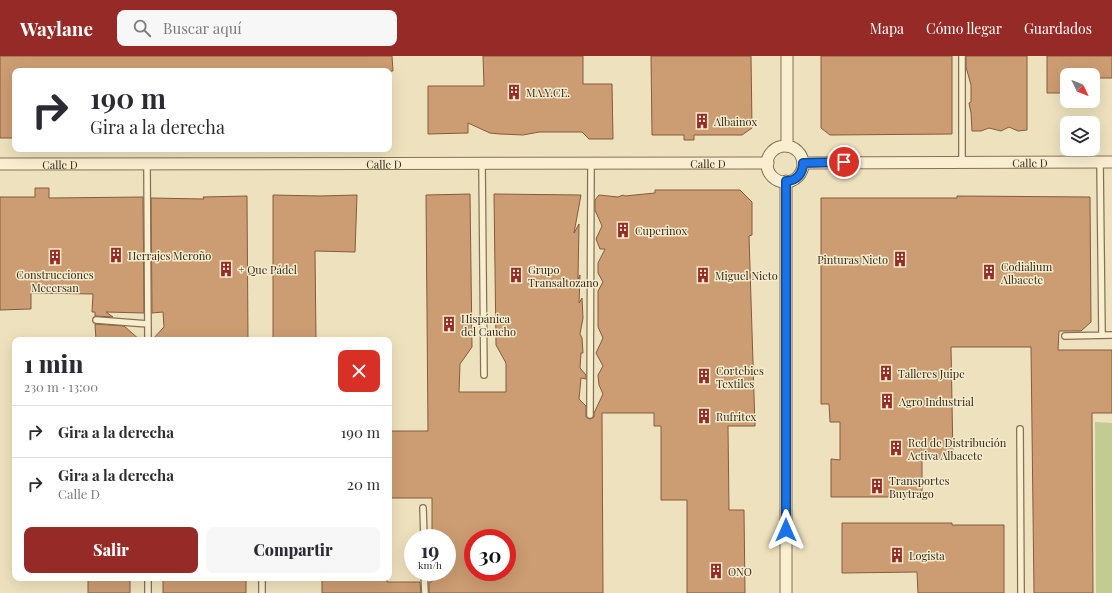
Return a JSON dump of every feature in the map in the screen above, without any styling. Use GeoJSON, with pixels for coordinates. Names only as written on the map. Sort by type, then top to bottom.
{"type":"FeatureCollection","features":[{"type":"Feature","properties":{"kind":"street"},"geometry":{"type":"LineString","coordinates":[[786,56],[787,146]]}},
{"type":"Feature","properties":{"kind":"street"},"geometry":{"type":"LineString","coordinates":[[780,146],[787,146],[797,150],[801,155],[803,163],[802,170],[799,175],[794,180],[786,181],[776,179],[771,175],[768,163],[769,156],[773,150],[780,146]]}},
{"type":"Feature","properties":{"kind":"street","name":"Calle D"},"geometry":{"type":"LineString","coordinates":[[0,164],[592,162],[768,163]]}},
{"type":"Feature","properties":{"kind":"street","name":"Calle D"},"geometry":{"type":"LineString","coordinates":[[803,163],[1112,162]]}},
{"type":"Feature","properties":{"kind":"street"},"geometry":{"type":"LineString","coordinates":[[786,181],[786,593]]}},
{"type":"Feature","properties":{"kind":"lane"},"geometry":{"type":"LineString","coordinates":[[962,56],[962,162]]}},
{"type":"Feature","properties":{"kind":"lane"},"geometry":{"type":"LineString","coordinates":[[590,415],[592,162]]}},
{"type":"Feature","properties":{"kind":"lane"},"geometry":{"type":"LineString","coordinates":[[1100,162],[1102,335]]}},
{"type":"Feature","properties":{"kind":"lane"},"geometry":{"type":"LineString","coordinates":[[482,163],[484,376]]}},
{"type":"Feature","properties":{"kind":"lane"},"geometry":{"type":"LineString","coordinates":[[147,164],[148,337]]}},
{"type":"Feature","properties":{"kind":"lane"},"geometry":{"type":"LineString","coordinates":[[96,320],[148,324]]}},
{"type":"Feature","properties":{"kind":"lane"},"geometry":{"type":"LineString","coordinates":[[1065,336],[1112,335]]}},
{"type":"Feature","properties":{"kind":"lane"},"geometry":{"type":"LineString","coordinates":[[1020,429],[1021,593]]}},
{"type":"Feature","properties":{"kind":"lane"},"geometry":{"type":"LineString","coordinates":[[423,508],[424,529]]}},
{"type":"Feature","properties":{"kind":"lane"},"geometry":{"type":"LineString","coordinates":[[148,581],[148,593]]}},
{"type":"Feature","properties":{"kind":"lane"},"geometry":{"type":"LineString","coordinates":[[262,581],[262,593]]}},
{"type":"Feature","properties":{"kind":"lane"},"geometry":{"type":"LineString","coordinates":[[424,581],[425,593]]}},
{"type":"Feature","properties":{"kind":"green space"},"geometry":{"type":"Polygon","coordinates":[[[1095,422],[1112,423],[1112,593],[1096,593],[1095,422]]]}},
{"type":"Feature","properties":{"kind":"building"},"geometry":{"type":"Polygon","coordinates":[[[0,56],[392,56],[393,71],[392,68],[12,68],[12,138],[0,138],[0,56]]]}},
{"type":"Feature","properties":{"kind":"building"},"geometry":{"type":"Polygon","coordinates":[[[483,56],[583,56],[583,84],[612,84],[613,139],[589,139],[582,132],[539,132],[523,135],[490,133],[468,123],[468,133],[428,134],[428,86],[484,86],[483,56]]]}},
{"type":"Feature","properties":{"kind":"building"},"geometry":{"type":"Polygon","coordinates":[[[651,56],[751,56],[752,128],[742,135],[694,135],[694,140],[684,140],[684,135],[652,135],[651,56]]]}},
{"type":"Feature","properties":{"kind":"building"},"geometry":{"type":"Polygon","coordinates":[[[821,56],[952,56],[952,134],[830,135],[821,128],[821,56]]]}},
{"type":"Feature","properties":{"kind":"building"},"geometry":{"type":"Polygon","coordinates":[[[966,56],[1027,56],[1027,130],[1018,131],[1009,127],[1001,131],[989,128],[981,131],[972,131],[969,103],[971,102],[971,85],[966,67],[966,56]]]}},
{"type":"Feature","properties":{"kind":"building"},"geometry":{"type":"Polygon","coordinates":[[[1047,56],[1112,56],[1112,78],[1100,78],[1100,68],[1060,68],[1060,93],[1047,93],[1047,56]]]}},
{"type":"Feature","properties":{"kind":"building"},"geometry":{"type":"Polygon","coordinates":[[[35,188],[49,188],[49,198],[143,197],[144,313],[106,312],[113,317],[95,316],[95,312],[92,312],[93,294],[31,293],[31,309],[0,310],[0,197],[35,197],[35,188]]]}},
{"type":"Feature","properties":{"kind":"building"},"geometry":{"type":"Polygon","coordinates":[[[655,190],[740,190],[752,202],[752,235],[749,236],[755,426],[728,426],[729,510],[744,510],[745,593],[687,593],[687,500],[661,500],[661,426],[654,426],[654,413],[602,413],[603,593],[429,593],[429,582],[456,581],[456,529],[432,529],[432,498],[392,498],[392,431],[428,431],[426,195],[470,194],[472,347],[460,364],[459,392],[506,392],[506,363],[496,345],[494,194],[581,195],[574,233],[579,224],[579,303],[582,298],[583,318],[580,334],[582,338],[583,353],[581,353],[580,368],[586,375],[586,379],[581,378],[579,399],[586,406],[586,417],[590,419],[594,417],[594,413],[603,394],[599,385],[598,375],[603,366],[596,353],[603,338],[598,327],[598,291],[603,282],[598,273],[598,263],[605,249],[600,249],[596,239],[602,226],[595,210],[595,200],[599,195],[618,197],[623,195],[655,193],[655,190]]]}},
{"type":"Feature","properties":{"kind":"building","name":"+ Que Pádel"},"geometry":{"type":"Polygon","coordinates":[[[273,195],[357,195],[355,252],[315,251],[316,337],[273,337],[273,195]]]}},
{"type":"Feature","properties":{"kind":"building"},"geometry":{"type":"Polygon","coordinates":[[[247,196],[248,337],[155,337],[164,327],[163,312],[152,313],[151,198],[204,199],[203,197],[247,196]]]}},
{"type":"Feature","properties":{"kind":"building"},"geometry":{"type":"Polygon","coordinates":[[[957,196],[1090,197],[1091,322],[1081,331],[1059,331],[1058,350],[1112,350],[1112,413],[1092,413],[1093,593],[1034,593],[1031,347],[951,347],[953,459],[922,459],[922,497],[831,497],[831,459],[840,460],[840,422],[830,422],[829,404],[821,404],[821,198],[957,198],[957,196]]]}},
{"type":"Feature","properties":{"kind":"building"},"geometry":{"type":"Polygon","coordinates":[[[95,324],[124,326],[137,337],[96,337],[95,324]]]}},
{"type":"Feature","properties":{"kind":"building"},"geometry":{"type":"Polygon","coordinates":[[[842,523],[952,523],[952,525],[1004,525],[1004,593],[918,593],[917,572],[842,573],[842,523]]]}},
{"type":"Feature","properties":{"kind":"building"},"geometry":{"type":"Polygon","coordinates":[[[88,581],[130,581],[130,593],[88,593],[88,581]]]}},
{"type":"Feature","properties":{"kind":"building"},"geometry":{"type":"Polygon","coordinates":[[[163,581],[246,581],[246,593],[163,593],[163,581]]]}},
{"type":"Feature","properties":{"kind":"building"},"geometry":{"type":"Polygon","coordinates":[[[322,581],[387,581],[420,582],[421,593],[322,593],[322,581]]]}},
{"type":"Feature","properties":{"kind":"place","name":"MA.Y.CE."},"geometry":{"type":"Point","coordinates":[514,92]}},
{"type":"Feature","properties":{"kind":"place","name":"Albainox"},"geometry":{"type":"Point","coordinates":[702,121]}},
{"type":"Feature","properties":{"kind":"place","name":"Cuperinox"},"geometry":{"type":"Point","coordinates":[623,230]}},
{"type":"Feature","properties":{"kind":"place","name":"Herrajes Meroño"},"geometry":{"type":"Point","coordinates":[116,255]}},
{"type":"Feature","properties":{"kind":"place","name":"Construcciones Mecersan"},"geometry":{"type":"Point","coordinates":[55,257]}},
{"type":"Feature","properties":{"kind":"place","name":"Pinturas Nieto"},"geometry":{"type":"Point","coordinates":[900,259]}},
{"type":"Feature","properties":{"kind":"place","name":"+ Que Pádel"},"geometry":{"type":"Point","coordinates":[226,269]}},
{"type":"Feature","properties":{"kind":"place","name":"Codialium Albacete"},"geometry":{"type":"Point","coordinates":[989,272]}},
{"type":"Feature","properties":{"kind":"place","name":"Grupo Transaltozano"},"geometry":{"type":"Point","coordinates":[516,275]}},
{"type":"Feature","properties":{"kind":"place","name":"Miguel Nieto"},"geometry":{"type":"Point","coordinates":[703,275]}},
{"type":"Feature","properties":{"kind":"place","name":"Hispánica del Caucho"},"geometry":{"type":"Point","coordinates":[449,324]}},
{"type":"Feature","properties":{"kind":"place","name":"Talleres Juipe"},"geometry":{"type":"Point","coordinates":[886,373]}},
{"type":"Feature","properties":{"kind":"place","name":"Cortebies Textiles"},"geometry":{"type":"Point","coordinates":[704,376]}},
{"type":"Feature","properties":{"kind":"place","name":"Agro Industrial"},"geometry":{"type":"Point","coordinates":[887,401]}},
{"type":"Feature","properties":{"kind":"place","name":"Rufritex"},"geometry":{"type":"Point","coordinates":[704,416]}},
{"type":"Feature","properties":{"kind":"place","name":"Red de Distribución Activa Albacete"},"geometry":{"type":"Point","coordinates":[896,448]}},
{"type":"Feature","properties":{"kind":"place","name":"Transportes Buytrago"},"geometry":{"type":"Point","coordinates":[877,486]}},
{"type":"Feature","properties":{"kind":"place","name":"Logista"},"geometry":{"type":"Point","coordinates":[897,555]}},
{"type":"Feature","properties":{"kind":"place","name":"ONO"},"geometry":{"type":"Point","coordinates":[716,571]}},
{"type":"Feature","properties":{"kind":"route"},"geometry":{"type":"LineString","coordinates":[[786,530],[786,181],[794,180],[799,175],[802,170],[803,163],[844,162]]}}]}
